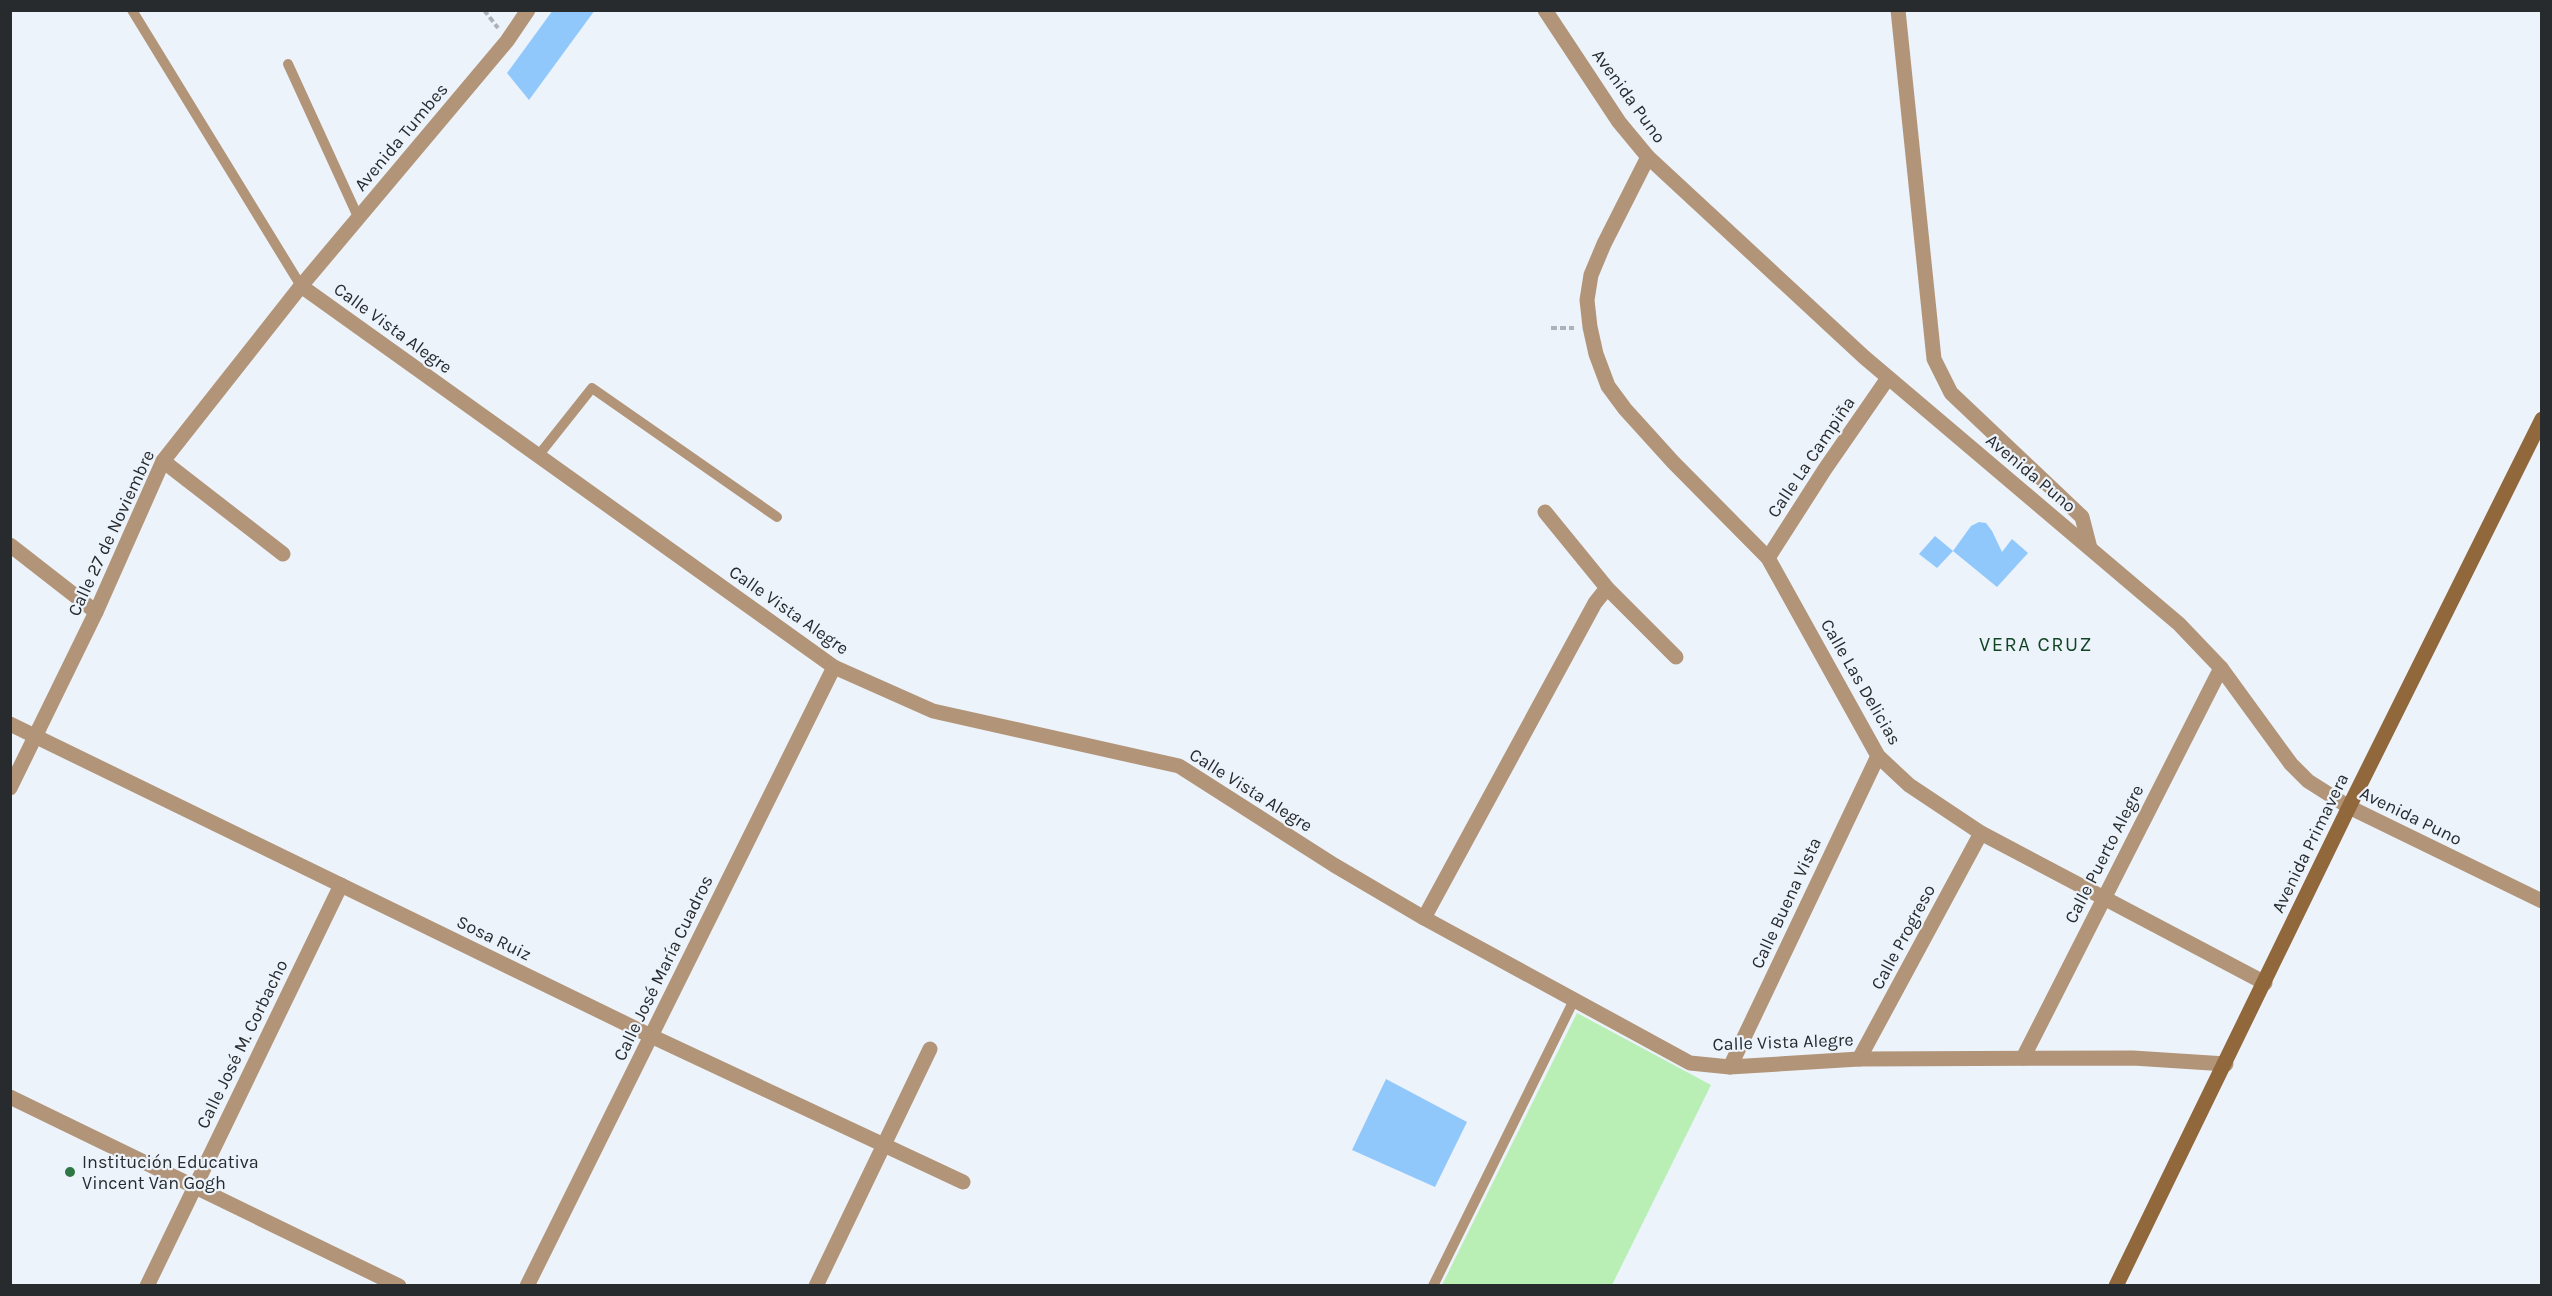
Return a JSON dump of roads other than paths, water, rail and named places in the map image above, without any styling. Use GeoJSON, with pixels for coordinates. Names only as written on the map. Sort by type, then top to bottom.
{"type":"FeatureCollection","features":[{"type":"Feature","properties":{"kind":"main road","name":"Avenida Primavera"},"geometry":{"type":"LineString","coordinates":[[2116,1286],[2541,419]]}},
{"type":"Feature","properties":{"kind":"street","name":"Avenida Tumbes"},"geometry":{"type":"LineString","coordinates":[[301,286],[507,40],[528,10]]}},
{"type":"Feature","properties":{"kind":"street","name":"Avenida Puno"},"geometry":{"type":"LineString","coordinates":[[1545,10],[1619,122],[1648,157],[1888,378],[2179,624],[2222,668],[2291,764],[2308,781],[2349,807],[2541,901]]}},
{"type":"Feature","properties":{"kind":"street"},"geometry":{"type":"LineString","coordinates":[[1898,10],[1934,359],[1951,393],[2082,517],[2090,548]]}},
{"type":"Feature","properties":{"kind":"street","name":"Calle Las Delicias"},"geometry":{"type":"LineString","coordinates":[[1648,157],[1591,275],[1587,300],[1590,327],[1596,354],[1608,386],[1625,409],[1673,462],[1768,558],[1878,756],[1909,785],[1981,833],[2265,983]]}},
{"type":"Feature","properties":{"kind":"street","name":"Calle Vista Alegre"},"geometry":{"type":"LineString","coordinates":[[301,286],[834,667],[933,711],[1179,766],[1334,865],[1424,918],[1690,1063],[1730,1067],[1859,1059],[2133,1058],[2226,1064]]}},
{"type":"Feature","properties":{"kind":"street","name":"Calle 27 de Noviembre"},"geometry":{"type":"LineString","coordinates":[[10,788],[96,612],[163,461],[301,286]]}},
{"type":"Feature","properties":{"kind":"street","name":"Calle La Campiña"},"geometry":{"type":"LineString","coordinates":[[1768,558],[1825,469],[1888,378]]}},
{"type":"Feature","properties":{"kind":"street"},"geometry":{"type":"LineString","coordinates":[[163,461],[283,554]]}},
{"type":"Feature","properties":{"kind":"street"},"geometry":{"type":"LineString","coordinates":[[1545,512],[1607,588],[1676,657]]}},
{"type":"Feature","properties":{"kind":"street"},"geometry":{"type":"LineString","coordinates":[[10,545],[96,612]]}},
{"type":"Feature","properties":{"kind":"street"},"geometry":{"type":"LineString","coordinates":[[1424,918],[1596,603],[1607,588]]}},
{"type":"Feature","properties":{"kind":"street","name":"Calle José María Cuadros"},"geometry":{"type":"LineString","coordinates":[[527,1286],[834,667]]}},
{"type":"Feature","properties":{"kind":"street","name":"Calle Puerto Alegre"},"geometry":{"type":"LineString","coordinates":[[2023,1058],[2222,668]]}},
{"type":"Feature","properties":{"kind":"street","name":"Sosa Ruiz"},"geometry":{"type":"LineString","coordinates":[[10,724],[651,1036],[963,1182]]}},
{"type":"Feature","properties":{"kind":"street","name":"Calle Buena Vista"},"geometry":{"type":"LineString","coordinates":[[1730,1067],[1878,756]]}},
{"type":"Feature","properties":{"kind":"street","name":"Calle Progreso"},"geometry":{"type":"LineString","coordinates":[[1859,1059],[1981,833]]}},
{"type":"Feature","properties":{"kind":"street","name":"Calle José M. Corbacho"},"geometry":{"type":"LineString","coordinates":[[147,1286],[341,885]]}},
{"type":"Feature","properties":{"kind":"street"},"geometry":{"type":"LineString","coordinates":[[816,1286],[930,1049]]}},
{"type":"Feature","properties":{"kind":"street"},"geometry":{"type":"LineString","coordinates":[[10,1097],[399,1286]]}},
{"type":"Feature","properties":{"kind":"lane"},"geometry":{"type":"LineString","coordinates":[[132,10],[301,286]]}},
{"type":"Feature","properties":{"kind":"lane"},"geometry":{"type":"LineString","coordinates":[[288,64],[359,219]]}},
{"type":"Feature","properties":{"kind":"lane"},"geometry":{"type":"LineString","coordinates":[[538,456],[592,388],[777,517]]}},
{"type":"Feature","properties":{"kind":"lane"},"geometry":{"type":"LineString","coordinates":[[1432,1286],[1574,1000]]}},
{"type":"Feature","properties":{"kind":"place","name":"Institución Educativa Vincent Van Gogh"},"geometry":{"type":"Point","coordinates":[70,1172]}},
{"type":"Feature","properties":{"kind":"district","name":"VERA CRUZ"},"geometry":{"type":"Point","coordinates":[2036,644]}}]}
